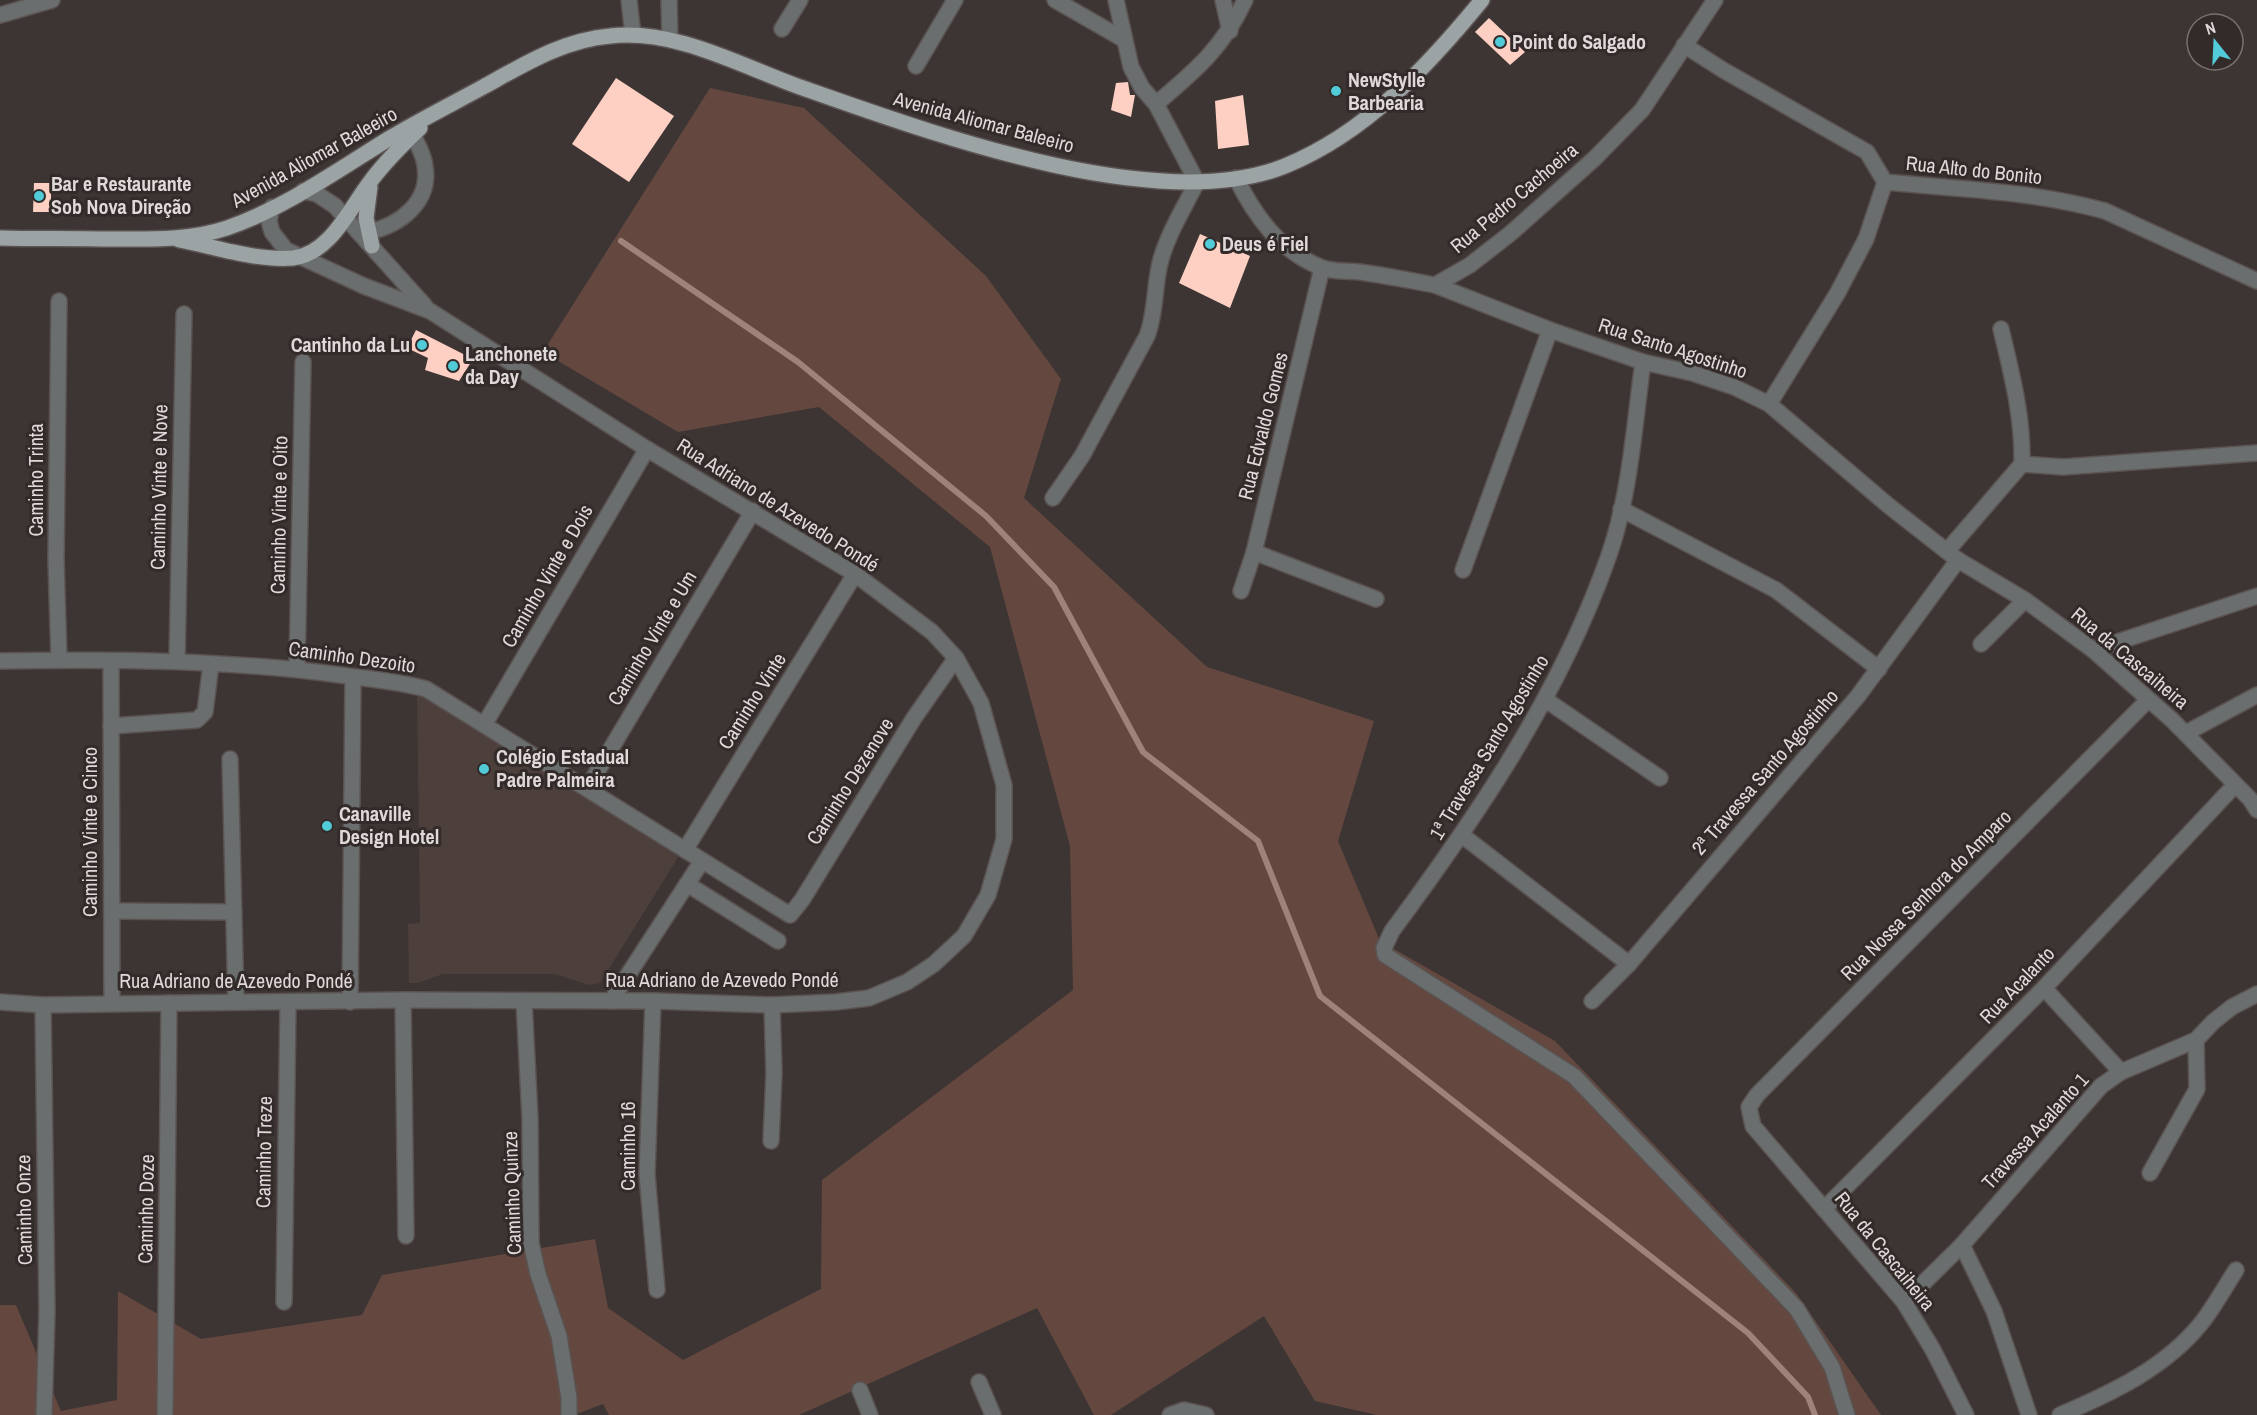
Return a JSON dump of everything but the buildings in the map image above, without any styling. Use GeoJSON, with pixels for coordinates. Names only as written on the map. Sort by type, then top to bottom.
{"type":"FeatureCollection","features":[{"type":"Feature","properties":{"kind":"main road","name":"Avenida Aliomar Baleeiro"},"geometry":{"type":"LineString","coordinates":[[170,239],[222,230],[272,207],[523,64],[558,49],[609,36],[633,35],[670,40],[888,118],[1048,164],[1116,177],[1197,182],[1236,178],[1282,168],[1354,126],[1405,87],[1482,0]]}},
{"type":"Feature","properties":{"kind":"main road","name":"Avenida Aliomar Baleeiro"},"geometry":{"type":"LineString","coordinates":[[0,238],[170,239],[258,255],[293,258],[302,255],[333,234],[371,180],[413,135],[440,111]]}},
{"type":"Feature","properties":{"kind":"main road"},"geometry":{"type":"LineString","coordinates":[[370,239],[366,201],[371,180]]}},
{"type":"Feature","properties":{"kind":"street"},"geometry":{"type":"LineString","coordinates":[[629,0],[633,35]]}},
{"type":"Feature","properties":{"kind":"street"},"geometry":{"type":"LineString","coordinates":[[669,0],[670,40]]}},
{"type":"Feature","properties":{"kind":"street"},"geometry":{"type":"LineString","coordinates":[[782,29],[800,0]]}},
{"type":"Feature","properties":{"kind":"street"},"geometry":{"type":"LineString","coordinates":[[916,66],[955,0]]}},
{"type":"Feature","properties":{"kind":"street"},"geometry":{"type":"LineString","coordinates":[[1055,0],[1123,39]]}},
{"type":"Feature","properties":{"kind":"street"},"geometry":{"type":"LineString","coordinates":[[1053,498],[1088,446],[1147,336],[1152,321],[1154,292],[1163,255],[1197,182],[1156,104],[1142,87],[1131,67],[1116,0]]}},
{"type":"Feature","properties":{"kind":"street"},"geometry":{"type":"LineString","coordinates":[[1223,0],[1230,31]]}},
{"type":"Feature","properties":{"kind":"street"},"geometry":{"type":"LineString","coordinates":[[1156,104],[1200,67],[1230,31],[1245,0]]}},
{"type":"Feature","properties":{"kind":"street","name":"Rua Pedro Cachoeira"},"geometry":{"type":"LineString","coordinates":[[1435,285],[1470,265],[1594,159],[1642,110],[1715,0]]}},
{"type":"Feature","properties":{"kind":"street"},"geometry":{"type":"LineString","coordinates":[[0,15],[42,1]]}},
{"type":"Feature","properties":{"kind":"street"},"geometry":{"type":"LineString","coordinates":[[1684,45],[1723,70],[1867,152],[1885,182]]}},
{"type":"Feature","properties":{"kind":"street"},"geometry":{"type":"LineString","coordinates":[[370,239],[401,220],[418,202],[426,177],[426,167],[413,135]]}},
{"type":"Feature","properties":{"kind":"street"},"geometry":{"type":"LineString","coordinates":[[1236,178],[1252,209],[1265,226],[1294,252],[1322,268],[1366,272],[1435,285]]}},
{"type":"Feature","properties":{"kind":"street","name":"Rua Alto do Bonito"},"geometry":{"type":"LineString","coordinates":[[1769,404],[1842,285],[1866,239],[1885,182],[2041,197],[2081,204],[2105,212],[2257,281]]}},
{"type":"Feature","properties":{"kind":"street","name":"Rua Adriano de Azevedo Pondé"},"geometry":{"type":"LineString","coordinates":[[303,191],[325,198],[370,239],[402,283],[430,311]]}},
{"type":"Feature","properties":{"kind":"street","name":"Rua Adriano de Azevedo Pondé"},"geometry":{"type":"LineString","coordinates":[[0,1002],[43,1005],[403,1000],[653,1001],[772,1005],[836,1002],[868,998],[907,982],[934,964],[964,936],[988,895],[1004,839],[1004,785],[985,714],[956,658],[932,632],[855,574],[646,449],[430,311],[364,286],[302,255],[286,250],[275,237],[269,221],[272,207]]}},
{"type":"Feature","properties":{"kind":"street","name":"Rua Edvaldo Gomes"},"geometry":{"type":"LineString","coordinates":[[1240,591],[1254,552],[1322,268]]}},
{"type":"Feature","properties":{"kind":"street","name":"Rua Santo Agostinho"},"geometry":{"type":"LineString","coordinates":[[1435,285],[1550,330],[1643,362],[1692,373],[1734,387],[1769,404],[1889,506],[1953,555]]}},
{"type":"Feature","properties":{"kind":"street","name":"Caminho Trinta"},"geometry":{"type":"LineString","coordinates":[[59,301],[56,560],[59,660]]}},
{"type":"Feature","properties":{"kind":"street","name":"Caminho Vinte e Nove"},"geometry":{"type":"LineString","coordinates":[[177,661],[184,314]]}},
{"type":"Feature","properties":{"kind":"street"},"geometry":{"type":"LineString","coordinates":[[2001,329],[2023,430],[2022,464],[2063,467],[2257,453]]}},
{"type":"Feature","properties":{"kind":"street"},"geometry":{"type":"LineString","coordinates":[[1463,570],[1550,330]]}},
{"type":"Feature","properties":{"kind":"street","name":"Caminho Vinte e Oito"},"geometry":{"type":"LineString","coordinates":[[297,669],[303,362]]}},
{"type":"Feature","properties":{"kind":"street","name":"1ª Travessa Santo Agostinho"},"geometry":{"type":"LineString","coordinates":[[1643,362],[1621,509],[1608,558],[1565,663],[1546,700],[1463,836],[1392,931],[1384,948],[1385,955],[1574,1076],[1797,1309],[1832,1367],[1846,1415]]}},
{"type":"Feature","properties":{"kind":"street","name":"Caminho Vinte e Dois"},"geometry":{"type":"LineString","coordinates":[[484,725],[646,449]]}},
{"type":"Feature","properties":{"kind":"street","name":"2ª Travessa Santo Agostinho"},"geometry":{"type":"LineString","coordinates":[[1592,1001],[1629,963],[1880,669],[1953,555],[2022,464]]}},
{"type":"Feature","properties":{"kind":"street"},"geometry":{"type":"LineString","coordinates":[[1621,509],[1776,590],[1880,669]]}},
{"type":"Feature","properties":{"kind":"street","name":"Caminho Vinte e Um"},"geometry":{"type":"LineString","coordinates":[[588,787],[753,511]]}},
{"type":"Feature","properties":{"kind":"street"},"geometry":{"type":"LineString","coordinates":[[1254,552],[1376,599]]}},
{"type":"Feature","properties":{"kind":"street","name":"Rua da Cascaiheira"},"geometry":{"type":"LineString","coordinates":[[1953,555],[2025,600],[2093,650],[2186,733],[2257,810]]}},
{"type":"Feature","properties":{"kind":"street","name":"Caminho Vinte"},"geometry":{"type":"LineString","coordinates":[[685,850],[855,574]]}},
{"type":"Feature","properties":{"kind":"street"},"geometry":{"type":"LineString","coordinates":[[2093,650],[2257,596]]}},
{"type":"Feature","properties":{"kind":"street"},"geometry":{"type":"LineString","coordinates":[[1981,644],[2025,600]]}},
{"type":"Feature","properties":{"kind":"street","name":"Caminho Dezenove"},"geometry":{"type":"LineString","coordinates":[[779,909],[788,914],[794,913],[908,727],[956,658]]}},
{"type":"Feature","properties":{"kind":"street","name":"Caminho Dezoito"},"geometry":{"type":"LineString","coordinates":[[0,661],[211,663],[297,669],[397,682],[426,689],[588,787],[779,909]]}},
{"type":"Feature","properties":{"kind":"street","name":"Caminho Vinte e Cinco"},"geometry":{"type":"LineString","coordinates":[[111,661],[112,1003]]}},
{"type":"Feature","properties":{"kind":"street"},"geometry":{"type":"LineString","coordinates":[[111,726],[197,720],[205,712],[211,663]]}},
{"type":"Feature","properties":{"kind":"street"},"geometry":{"type":"LineString","coordinates":[[350,1002],[353,677]]}},
{"type":"Feature","properties":{"kind":"street"},"geometry":{"type":"LineString","coordinates":[[2186,733],[2257,695]]}},
{"type":"Feature","properties":{"kind":"street"},"geometry":{"type":"LineString","coordinates":[[1546,700],[1660,778]]}},
{"type":"Feature","properties":{"kind":"street","name":"Rua Nossa Senhora do Amparo"},"geometry":{"type":"LineString","coordinates":[[1753,1126],[1749,1107],[1757,1095],[2148,700]]}},
{"type":"Feature","properties":{"kind":"street"},"geometry":{"type":"LineString","coordinates":[[230,759],[236,1002]]}},
{"type":"Feature","properties":{"kind":"street","name":"Rua Acalanto"},"geometry":{"type":"LineString","coordinates":[[1824,1209],[2044,988],[2235,785]]}},
{"type":"Feature","properties":{"kind":"street"},"geometry":{"type":"LineString","coordinates":[[1463,836],[1629,963]]}},
{"type":"Feature","properties":{"kind":"street"},"geometry":{"type":"LineString","coordinates":[[611,1001],[702,861]]}},
{"type":"Feature","properties":{"kind":"street"},"geometry":{"type":"LineString","coordinates":[[687,884],[778,941]]}},
{"type":"Feature","properties":{"kind":"street"},"geometry":{"type":"LineString","coordinates":[[112,911],[234,912]]}},
{"type":"Feature","properties":{"kind":"street","name":"Travessa Acalanto 1"},"geometry":{"type":"LineString","coordinates":[[1904,1302],[1962,1245],[2084,1103],[2121,1072],[2044,988]]}},
{"type":"Feature","properties":{"kind":"street"},"geometry":{"type":"LineString","coordinates":[[2121,1072],[2196,1040],[2232,1007],[2257,994]]}},
{"type":"Feature","properties":{"kind":"street"},"geometry":{"type":"LineString","coordinates":[[403,1000],[406,1236]]}},
{"type":"Feature","properties":{"kind":"street","name":"Caminho Quinze"},"geometry":{"type":"LineString","coordinates":[[524,1001],[530,1118],[531,1243],[538,1274],[559,1336],[566,1376],[569,1415]]}},
{"type":"Feature","properties":{"kind":"street","name":"Caminho 16"},"geometry":{"type":"LineString","coordinates":[[653,1001],[647,1174],[657,1290]]}},
{"type":"Feature","properties":{"kind":"street","name":"Caminho Treze"},"geometry":{"type":"LineString","coordinates":[[284,1302],[288,1002]]}},
{"type":"Feature","properties":{"kind":"street","name":"Caminho Doze"},"geometry":{"type":"LineString","coordinates":[[165,1415],[169,1003]]}},
{"type":"Feature","properties":{"kind":"street","name":"Caminho Onze"},"geometry":{"type":"LineString","coordinates":[[43,1005],[47,1312],[44,1415]]}},
{"type":"Feature","properties":{"kind":"street"},"geometry":{"type":"LineString","coordinates":[[771,1141],[774,1073],[772,1005]]}},
{"type":"Feature","properties":{"kind":"street"},"geometry":{"type":"LineString","coordinates":[[2150,1173],[2197,1089],[2196,1040]]}},
{"type":"Feature","properties":{"kind":"street","name":"Rua da Cascaiheira"},"geometry":{"type":"LineString","coordinates":[[1753,1126],[1904,1302],[1933,1350],[1966,1415]]}},
{"type":"Feature","properties":{"kind":"street"},"geometry":{"type":"LineString","coordinates":[[1962,1245],[1994,1311],[2029,1415]]}},
{"type":"Feature","properties":{"kind":"street"},"geometry":{"type":"LineString","coordinates":[[2060,1415],[2094,1401],[2156,1366],[2202,1322],[2236,1270]]}},
{"type":"Feature","properties":{"kind":"street"},"geometry":{"type":"LineString","coordinates":[[979,1382],[993,1415]]}},
{"type":"Feature","properties":{"kind":"street"},"geometry":{"type":"LineString","coordinates":[[860,1390],[870,1415]]}},
{"type":"Feature","properties":{"kind":"street"},"geometry":{"type":"LineString","coordinates":[[1170,1415],[1184,1410],[1206,1415]]}},
{"type":"Feature","properties":{"kind":"shaded area"},"geometry":{"type":"Polygon","coordinates":[[[710,88],[804,108],[986,276],[1061,379],[1024,498],[1207,667],[1374,721],[1338,841],[1380,941],[1555,1041],[1796,1293],[1881,1415],[1377,1415],[1315,1401],[1264,1316],[1111,1415],[1094,1415],[1037,1308],[799,1415],[609,1415],[603,1404],[574,1415],[0,1415],[0,1305],[16,1305],[61,1411],[117,1400],[118,1291],[201,1339],[362,1315],[382,1275],[595,1239],[608,1308],[683,1360],[821,1289],[822,1180],[1073,990],[1070,846],[990,547],[819,407],[678,432],[543,352],[710,88]]]}},
{"type":"Feature","properties":{"kind":"shaded area","name":"Colégio Estadual Padre Palmeira"},"geometry":{"type":"Polygon","coordinates":[[[417,688],[682,851],[600,983],[589,985],[555,974],[443,974],[418,983],[409,983],[408,924],[420,923],[417,688]]]}},
{"type":"Feature","properties":{"kind":"waterway"},"geometry":{"type":"LineString","coordinates":[[621,241],[798,362],[986,516],[1054,587],[1143,752],[1258,841],[1320,996],[1748,1333],[1808,1397],[1815,1415]]}},
{"type":"Feature","properties":{"kind":"place","name":"Point do Salgado"},"geometry":{"type":"Point","coordinates":[1500,42]}},
{"type":"Feature","properties":{"kind":"place","name":"NewStylle Barbearia"},"geometry":{"type":"Point","coordinates":[1336,91]}},
{"type":"Feature","properties":{"kind":"place","name":"Bar e Restaurante Sob Nova Direção"},"geometry":{"type":"Point","coordinates":[39,196]}},
{"type":"Feature","properties":{"kind":"place","name":"Deus é Fiel"},"geometry":{"type":"Point","coordinates":[1210,244]}},
{"type":"Feature","properties":{"kind":"place","name":"Cantinho da Lu"},"geometry":{"type":"Point","coordinates":[422,345]}},
{"type":"Feature","properties":{"kind":"place","name":"Lanchonete da Day"},"geometry":{"type":"Point","coordinates":[453,366]}},
{"type":"Feature","properties":{"kind":"place","name":"Colégio Estadual Padre Palmeira"},"geometry":{"type":"Point","coordinates":[484,769]}},
{"type":"Feature","properties":{"kind":"place","name":"Canaville Design Hotel"},"geometry":{"type":"Point","coordinates":[327,826]}}]}
